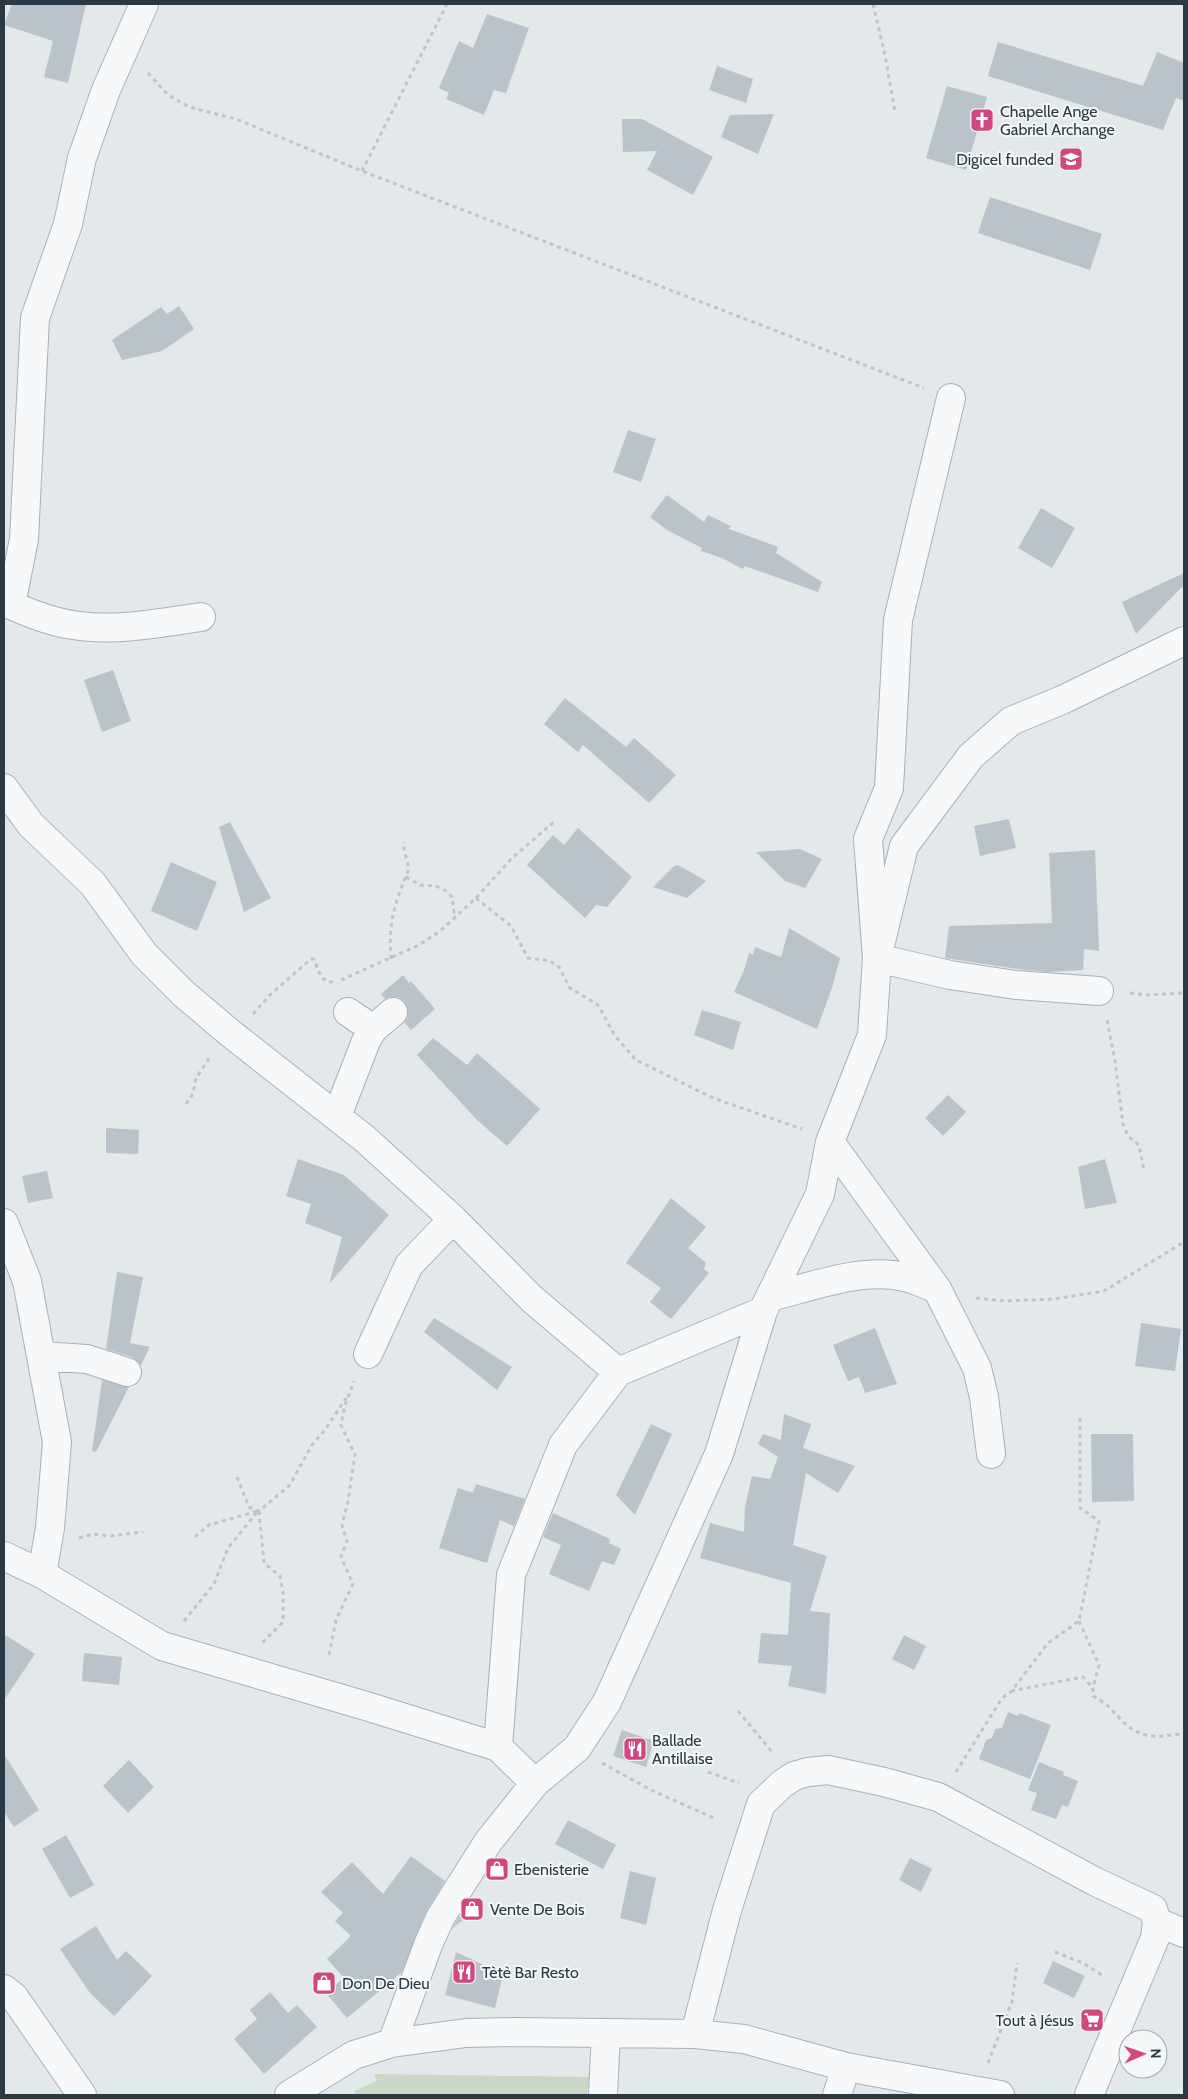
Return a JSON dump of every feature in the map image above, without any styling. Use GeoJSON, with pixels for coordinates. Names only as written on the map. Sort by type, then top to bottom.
{"type":"FeatureCollection","features":[{"type":"Feature","properties":{"kind":"street"},"geometry":{"type":"LineString","coordinates":[[144,4],[106,90],[82,158],[68,224],[35,318],[24,539],[7,604],[38,617],[73,625],[107,628],[201,617]]}},
{"type":"Feature","properties":{"kind":"street"},"geometry":{"type":"LineString","coordinates":[[392,2042],[440,1918],[488,1842],[535,1783],[577,1748],[607,1702],[719,1454],[766,1304],[820,1194],[830,1142],[872,1035],[877,958],[868,839],[889,788],[898,620],[951,398]]}},
{"type":"Feature","properties":{"kind":"street"},"geometry":{"type":"LineString","coordinates":[[877,958],[904,846],[971,756],[1011,721],[1062,700],[1184,643]]}},
{"type":"Feature","properties":{"kind":"street"},"geometry":{"type":"LineString","coordinates":[[4,788],[32,825],[93,884],[144,954],[184,994],[230,1033],[365,1139],[453,1219],[532,1299],[618,1372]]}},
{"type":"Feature","properties":{"kind":"street"},"geometry":{"type":"LineString","coordinates":[[877,958],[950,975],[1016,985],[1099,991]]}},
{"type":"Feature","properties":{"kind":"street"},"geometry":{"type":"LineString","coordinates":[[348,1012],[373,1029]]}},
{"type":"Feature","properties":{"kind":"street"},"geometry":{"type":"LineString","coordinates":[[337,1116],[366,1041],[373,1029],[394,1012]]}},
{"type":"Feature","properties":{"kind":"street"},"geometry":{"type":"LineString","coordinates":[[830,1142],[937,1289],[977,1368],[984,1397],[991,1454]]}},
{"type":"Feature","properties":{"kind":"street"},"geometry":{"type":"LineString","coordinates":[[368,1354],[409,1265],[453,1219]]}},
{"type":"Feature","properties":{"kind":"street"},"geometry":{"type":"LineString","coordinates":[[4,1223],[27,1281],[57,1442],[50,1528],[44,1564]]}},
{"type":"Feature","properties":{"kind":"street"},"geometry":{"type":"LineString","coordinates":[[498,1747],[511,1575],[563,1445],[618,1372],[766,1304],[842,1279],[875,1274],[903,1276],[937,1289]]}},
{"type":"Feature","properties":{"kind":"street"},"geometry":{"type":"LineString","coordinates":[[41,1356],[87,1359],[127,1372]]}},
{"type":"Feature","properties":{"kind":"street"},"geometry":{"type":"LineString","coordinates":[[4,1556],[44,1564],[162,1646],[239,1667],[498,1747],[535,1783]]}},
{"type":"Feature","properties":{"kind":"street"},"geometry":{"type":"LineString","coordinates":[[695,2034],[727,1910],[761,1804],[782,1784],[794,1776],[808,1772],[828,1770],[884,1782],[938,1797],[1094,1881],[1153,1910],[1157,1922],[1155,1938],[1089,2095]]}},
{"type":"Feature","properties":{"kind":"street"},"geometry":{"type":"LineString","coordinates":[[1157,1922],[1184,1933]]}},
{"type":"Feature","properties":{"kind":"street"},"geometry":{"type":"LineString","coordinates":[[4,1989],[14,1997],[82,2095]]}},
{"type":"Feature","properties":{"kind":"street"},"geometry":{"type":"LineString","coordinates":[[290,2095],[354,2055],[392,2042],[466,2033],[515,2032],[695,2034],[744,2039],[846,2067],[989,2093]]}},
{"type":"Feature","properties":{"kind":"street"},"geometry":{"type":"LineString","coordinates":[[603,2095],[606,2033]]}},
{"type":"Feature","properties":{"kind":"street"},"geometry":{"type":"LineString","coordinates":[[837,2095],[846,2067]]}},
{"type":"Feature","properties":{"kind":"path"},"geometry":{"type":"LineString","coordinates":[[362,171],[447,4]]}},
{"type":"Feature","properties":{"kind":"path"},"geometry":{"type":"LineString","coordinates":[[872,4],[885,55],[895,112]]}},
{"type":"Feature","properties":{"kind":"path"},"geometry":{"type":"LineString","coordinates":[[130,38],[137,62],[168,94],[189,107],[236,119],[362,171],[951,398]]}},
{"type":"Feature","properties":{"kind":"path"},"geometry":{"type":"LineString","coordinates":[[186,1104],[193,1094],[196,1078],[222,1038],[230,1033],[312,959],[316,961],[321,977],[333,983],[417,946],[455,919],[512,858],[554,822]]}},
{"type":"Feature","properties":{"kind":"path"},"geometry":{"type":"LineString","coordinates":[[390,959],[390,926],[396,901],[409,869],[404,842]]}},
{"type":"Feature","properties":{"kind":"path"},"geometry":{"type":"LineString","coordinates":[[406,876],[420,885],[436,886],[446,891],[452,897],[455,919]]}},
{"type":"Feature","properties":{"kind":"path"},"geometry":{"type":"LineString","coordinates":[[476,898],[512,926],[528,958],[550,962],[559,967],[570,988],[598,1005],[615,1036],[636,1060],[713,1098],[799,1127],[830,1142]]}},
{"type":"Feature","properties":{"kind":"path"},"geometry":{"type":"LineString","coordinates":[[1144,1171],[1139,1145],[1128,1136],[1123,1124],[1114,1054],[1099,991],[1146,995],[1184,993]]}},
{"type":"Feature","properties":{"kind":"path"},"geometry":{"type":"LineString","coordinates":[[937,1289],[972,1298],[1005,1301],[1054,1299],[1104,1291],[1184,1242]]}},
{"type":"Feature","properties":{"kind":"path"},"geometry":{"type":"LineString","coordinates":[[329,1654],[336,1620],[353,1584],[340,1558],[346,1541],[342,1525],[355,1455],[341,1425],[355,1378],[368,1354]]}},
{"type":"Feature","properties":{"kind":"path"},"geometry":{"type":"LineString","coordinates":[[182,1625],[214,1584],[228,1548],[259,1511],[290,1485],[312,1445],[325,1430],[349,1394]]}},
{"type":"Feature","properties":{"kind":"path"},"geometry":{"type":"LineString","coordinates":[[1080,1416],[1080,1508],[1099,1521],[1079,1621],[1099,1665],[1093,1688],[1093,1696],[1108,1706],[1125,1725],[1140,1733],[1155,1736],[1184,1734]]}},
{"type":"Feature","properties":{"kind":"path"},"geometry":{"type":"LineString","coordinates":[[237,1477],[249,1507],[259,1511]]}},
{"type":"Feature","properties":{"kind":"path"},"geometry":{"type":"LineString","coordinates":[[195,1537],[209,1525],[259,1511]]}},
{"type":"Feature","properties":{"kind":"path"},"geometry":{"type":"LineString","coordinates":[[239,1667],[283,1622],[283,1592],[280,1576],[264,1563],[259,1511]]}},
{"type":"Feature","properties":{"kind":"path"},"geometry":{"type":"LineString","coordinates":[[44,1564],[50,1555],[77,1539],[93,1534],[111,1536],[143,1532]]}},
{"type":"Feature","properties":{"kind":"path"},"geometry":{"type":"LineString","coordinates":[[938,1797],[960,1766],[1002,1698],[1011,1692],[1048,1643],[1079,1621]]}},
{"type":"Feature","properties":{"kind":"path"},"geometry":{"type":"LineString","coordinates":[[1011,1692],[1083,1677],[1093,1688]]}},
{"type":"Feature","properties":{"kind":"path"},"geometry":{"type":"LineString","coordinates":[[738,1711],[773,1753],[796,1768],[808,1772]]}},
{"type":"Feature","properties":{"kind":"path"},"geometry":{"type":"LineString","coordinates":[[577,1748],[629,1779],[716,1819]]}},
{"type":"Feature","properties":{"kind":"path"},"geometry":{"type":"LineString","coordinates":[[1055,1952],[1082,1963],[1105,1977],[1129,1999]]}},
{"type":"Feature","properties":{"kind":"path"},"geometry":{"type":"LineString","coordinates":[[989,2093],[1012,2002],[1016,1963]]}},
{"type":"Feature","properties":{"kind":"green space"},"geometry":{"type":"Polygon","coordinates":[[[374,2074],[589,2077],[587,2095],[356,2095],[354,2091],[377,2081],[374,2074]]]}},
{"type":"Feature","properties":{"kind":"building"},"geometry":{"type":"Polygon","coordinates":[[[12,4],[86,4],[68,83],[44,77],[53,41],[4,25],[12,4]]]}},
{"type":"Feature","properties":{"kind":"building"},"geometry":{"type":"Polygon","coordinates":[[[487,14],[529,28],[506,93],[494,90],[484,115],[446,99],[449,93],[439,88],[459,41],[473,48],[487,14]]]}},
{"type":"Feature","properties":{"kind":"building"},"geometry":{"type":"Polygon","coordinates":[[[998,42],[1143,86],[1157,52],[1184,63],[1184,101],[1176,98],[1163,130],[988,76],[998,42]]]}},
{"type":"Feature","properties":{"kind":"building"},"geometry":{"type":"Polygon","coordinates":[[[717,66],[753,79],[746,103],[709,90],[717,66]]]}},
{"type":"Feature","properties":{"kind":"building"},"geometry":{"type":"Polygon","coordinates":[[[947,86],[987,97],[966,170],[926,158],[947,86]]]}},
{"type":"Feature","properties":{"kind":"building"},"geometry":{"type":"Polygon","coordinates":[[[774,114],[758,154],[721,137],[730,115],[774,114]]]}},
{"type":"Feature","properties":{"kind":"building"},"geometry":{"type":"Polygon","coordinates":[[[622,119],[642,119],[713,157],[693,195],[647,170],[657,151],[623,152],[622,119]]]}},
{"type":"Feature","properties":{"kind":"building"},"geometry":{"type":"Polygon","coordinates":[[[990,197],[1102,234],[1090,270],[978,233],[990,197]]]}},
{"type":"Feature","properties":{"kind":"building"},"geometry":{"type":"Polygon","coordinates":[[[179,306],[194,329],[162,351],[122,360],[112,340],[161,307],[167,314],[179,306]]]}},
{"type":"Feature","properties":{"kind":"building"},"geometry":{"type":"Polygon","coordinates":[[[628,430],[656,439],[641,482],[613,472],[628,430]]]}},
{"type":"Feature","properties":{"kind":"building"},"geometry":{"type":"Polygon","coordinates":[[[667,495],[704,522],[708,515],[731,526],[729,529],[778,547],[776,553],[822,582],[818,592],[745,566],[743,569],[722,558],[701,551],[702,548],[667,530],[650,517],[667,495]]]}},
{"type":"Feature","properties":{"kind":"building"},"geometry":{"type":"Polygon","coordinates":[[[1041,508],[1075,528],[1052,568],[1018,548],[1041,508]]]}},
{"type":"Feature","properties":{"kind":"building"},"geometry":{"type":"Polygon","coordinates":[[[1184,573],[1184,585],[1136,634],[1122,602],[1184,573]]]}},
{"type":"Feature","properties":{"kind":"building"},"geometry":{"type":"Polygon","coordinates":[[[113,670],[131,721],[102,732],[84,680],[113,670]]]}},
{"type":"Feature","properties":{"kind":"building"},"geometry":{"type":"Polygon","coordinates":[[[565,698],[626,747],[634,738],[676,775],[649,803],[583,745],[578,752],[544,724],[565,698]]]}},
{"type":"Feature","properties":{"kind":"building"},"geometry":{"type":"Polygon","coordinates":[[[1009,819],[1016,848],[980,856],[974,826],[1009,819]]]}},
{"type":"Feature","properties":{"kind":"building"},"geometry":{"type":"Polygon","coordinates":[[[230,822],[271,898],[244,912],[219,827],[230,822]]]}},
{"type":"Feature","properties":{"kind":"building"},"geometry":{"type":"Polygon","coordinates":[[[578,828],[632,877],[607,907],[596,905],[585,918],[527,865],[553,835],[564,845],[578,828]]]}},
{"type":"Feature","properties":{"kind":"building"},"geometry":{"type":"Polygon","coordinates":[[[800,849],[822,859],[805,888],[785,881],[756,852],[800,849]]]}},
{"type":"Feature","properties":{"kind":"building"},"geometry":{"type":"Polygon","coordinates":[[[1095,850],[1099,951],[1084,949],[1083,970],[1047,972],[945,958],[949,926],[1052,923],[1049,853],[1095,850]]]}},
{"type":"Feature","properties":{"kind":"building"},"geometry":{"type":"Polygon","coordinates":[[[171,862],[217,882],[197,931],[151,911],[171,862]]]}},
{"type":"Feature","properties":{"kind":"building"},"geometry":{"type":"Polygon","coordinates":[[[678,865],[706,881],[687,898],[653,887],[674,866],[678,865]]]}},
{"type":"Feature","properties":{"kind":"building"},"geometry":{"type":"Polygon","coordinates":[[[789,928],[840,958],[832,988],[817,1029],[734,992],[749,953],[753,955],[755,947],[781,957],[789,928]]]}},
{"type":"Feature","properties":{"kind":"building"},"geometry":{"type":"Polygon","coordinates":[[[403,975],[409,983],[411,981],[435,1009],[411,1030],[404,1022],[408,1017],[405,1002],[398,997],[385,999],[381,994],[403,975]]]}},
{"type":"Feature","properties":{"kind":"building"},"geometry":{"type":"Polygon","coordinates":[[[702,1010],[741,1022],[733,1050],[694,1035],[702,1010]]]}},
{"type":"Feature","properties":{"kind":"building"},"geometry":{"type":"Polygon","coordinates":[[[433,1038],[467,1065],[477,1053],[540,1109],[507,1146],[477,1120],[417,1055],[433,1038]]]}},
{"type":"Feature","properties":{"kind":"building"},"geometry":{"type":"Polygon","coordinates":[[[948,1095],[966,1112],[943,1136],[925,1118],[948,1095]]]}},
{"type":"Feature","properties":{"kind":"building"},"geometry":{"type":"Polygon","coordinates":[[[106,1128],[139,1130],[138,1154],[106,1153],[106,1128]]]}},
{"type":"Feature","properties":{"kind":"building"},"geometry":{"type":"Polygon","coordinates":[[[298,1159],[344,1175],[389,1215],[329,1284],[342,1237],[305,1223],[311,1204],[286,1196],[298,1159]]]}},
{"type":"Feature","properties":{"kind":"building"},"geometry":{"type":"Polygon","coordinates":[[[1105,1159],[1117,1203],[1085,1209],[1078,1167],[1105,1159]]]}},
{"type":"Feature","properties":{"kind":"building"},"geometry":{"type":"Polygon","coordinates":[[[47,1171],[53,1198],[28,1203],[22,1176],[47,1171]]]}},
{"type":"Feature","properties":{"kind":"building"},"geometry":{"type":"Polygon","coordinates":[[[671,1198],[706,1227],[688,1248],[706,1263],[704,1269],[709,1273],[671,1319],[650,1302],[661,1288],[626,1263],[671,1198]]]}},
{"type":"Feature","properties":{"kind":"building"},"geometry":{"type":"Polygon","coordinates":[[[117,1272],[143,1277],[130,1343],[150,1347],[141,1365],[132,1357],[106,1349],[117,1272]]]}},
{"type":"Feature","properties":{"kind":"building"},"geometry":{"type":"Polygon","coordinates":[[[434,1318],[512,1367],[497,1390],[424,1332],[434,1318]]]}},
{"type":"Feature","properties":{"kind":"building"},"geometry":{"type":"Polygon","coordinates":[[[1141,1323],[1181,1329],[1175,1371],[1135,1366],[1141,1323]]]}},
{"type":"Feature","properties":{"kind":"building"},"geometry":{"type":"Polygon","coordinates":[[[875,1328],[897,1384],[865,1393],[859,1377],[848,1381],[833,1345],[875,1328]]]}},
{"type":"Feature","properties":{"kind":"building"},"geometry":{"type":"Polygon","coordinates":[[[102,1380],[129,1387],[96,1452],[92,1451],[102,1380]]]}},
{"type":"Feature","properties":{"kind":"building"},"geometry":{"type":"Polygon","coordinates":[[[784,1414],[811,1424],[803,1448],[855,1466],[838,1493],[806,1473],[793,1545],[827,1556],[810,1611],[830,1613],[826,1694],[788,1686],[792,1666],[758,1663],[761,1633],[788,1635],[791,1583],[700,1558],[710,1523],[744,1532],[745,1507],[752,1476],[770,1479],[778,1457],[758,1444],[763,1434],[781,1440],[784,1414]]]}},
{"type":"Feature","properties":{"kind":"building"},"geometry":{"type":"Polygon","coordinates":[[[651,1424],[672,1434],[635,1515],[616,1495],[651,1424]]]}},
{"type":"Feature","properties":{"kind":"building"},"geometry":{"type":"Polygon","coordinates":[[[1091,1434],[1133,1434],[1134,1501],[1092,1502],[1091,1434]]]}},
{"type":"Feature","properties":{"kind":"building"},"geometry":{"type":"Polygon","coordinates":[[[476,1484],[525,1499],[514,1526],[500,1520],[487,1563],[439,1548],[458,1488],[473,1493],[476,1484]]]}},
{"type":"Feature","properties":{"kind":"building"},"geometry":{"type":"Polygon","coordinates":[[[553,1513],[610,1539],[609,1543],[621,1549],[614,1565],[602,1561],[589,1591],[549,1574],[561,1545],[543,1537],[553,1513]]]}},
{"type":"Feature","properties":{"kind":"building"},"geometry":{"type":"Polygon","coordinates":[[[4,1634],[35,1654],[4,1700],[4,1634]]]}},
{"type":"Feature","properties":{"kind":"building"},"geometry":{"type":"Polygon","coordinates":[[[904,1635],[926,1646],[914,1670],[892,1659],[904,1635]]]}},
{"type":"Feature","properties":{"kind":"building"},"geometry":{"type":"Polygon","coordinates":[[[84,1653],[122,1657],[119,1685],[82,1681],[84,1653]]]}},
{"type":"Feature","properties":{"kind":"building"},"geometry":{"type":"Polygon","coordinates":[[[1008,1712],[1018,1716],[1019,1713],[1051,1725],[1030,1779],[979,1759],[986,1740],[992,1738],[995,1729],[1002,1728],[1008,1712]]]}},
{"type":"Feature","properties":{"kind":"building"},"geometry":{"type":"Polygon","coordinates":[[[622,1730],[654,1741],[646,1767],[613,1756],[622,1730]]]}},
{"type":"Feature","properties":{"kind":"building"},"geometry":{"type":"Polygon","coordinates":[[[4,1754],[39,1810],[14,1827],[4,1812],[4,1754]]]}},
{"type":"Feature","properties":{"kind":"building"},"geometry":{"type":"Polygon","coordinates":[[[129,1760],[154,1787],[128,1813],[103,1786],[129,1760]]]}},
{"type":"Feature","properties":{"kind":"building"},"geometry":{"type":"Polygon","coordinates":[[[1039,1762],[1064,1772],[1063,1775],[1078,1781],[1068,1807],[1062,1805],[1056,1819],[1031,1810],[1037,1793],[1028,1790],[1039,1762]]]}},
{"type":"Feature","properties":{"kind":"building"},"geometry":{"type":"Polygon","coordinates":[[[568,1820],[616,1845],[603,1869],[555,1844],[568,1820]]]}},
{"type":"Feature","properties":{"kind":"building"},"geometry":{"type":"Polygon","coordinates":[[[66,1835],[94,1885],[70,1898],[42,1849],[66,1835]]]}},
{"type":"Feature","properties":{"kind":"building"},"geometry":{"type":"Polygon","coordinates":[[[411,1856],[445,1881],[426,1912],[402,1972],[347,2018],[326,1993],[344,1978],[327,1959],[351,1936],[335,1921],[343,1913],[321,1892],[352,1862],[383,1894],[411,1856]]]}},
{"type":"Feature","properties":{"kind":"building"},"geometry":{"type":"Polygon","coordinates":[[[910,1858],[932,1869],[921,1892],[899,1880],[910,1858]]]}},
{"type":"Feature","properties":{"kind":"building"},"geometry":{"type":"Polygon","coordinates":[[[630,1871],[656,1878],[646,1925],[620,1918],[630,1871]]]}},
{"type":"Feature","properties":{"kind":"building"},"geometry":{"type":"Polygon","coordinates":[[[470,1900],[478,1907],[452,1929],[454,1925],[470,1900]]]}},
{"type":"Feature","properties":{"kind":"building"},"geometry":{"type":"Polygon","coordinates":[[[96,1926],[117,1960],[126,1951],[152,1976],[114,2016],[90,1993],[60,1949],[96,1926]]]}},
{"type":"Feature","properties":{"kind":"building"},"geometry":{"type":"Polygon","coordinates":[[[456,1952],[503,1974],[495,2008],[445,1995],[456,1952]]]}},
{"type":"Feature","properties":{"kind":"building"},"geometry":{"type":"Polygon","coordinates":[[[1053,1961],[1085,1976],[1074,1998],[1043,1983],[1053,1961]]]}},
{"type":"Feature","properties":{"kind":"building"},"geometry":{"type":"Polygon","coordinates":[[[270,1992],[288,2013],[297,2005],[317,2027],[264,2074],[234,2039],[257,2019],[250,2010],[270,1992]]]}},
{"type":"Feature","properties":{"kind":"place","name":"Chapelle Ange Gabriel Archange"},"geometry":{"type":"Point","coordinates":[982,120]}},
{"type":"Feature","properties":{"kind":"place","name":"Digicel funded"},"geometry":{"type":"Point","coordinates":[1071,159]}},
{"type":"Feature","properties":{"kind":"place","name":"Ballade Antillaise"},"geometry":{"type":"Point","coordinates":[635,1749]}},
{"type":"Feature","properties":{"kind":"place","name":"Ebenisterie"},"geometry":{"type":"Point","coordinates":[497,1869]}},
{"type":"Feature","properties":{"kind":"place","name":"Vente De Bois"},"geometry":{"type":"Point","coordinates":[472,1909]}},
{"type":"Feature","properties":{"kind":"place","name":"Tètè Bar Resto"},"geometry":{"type":"Point","coordinates":[464,1972]}},
{"type":"Feature","properties":{"kind":"place","name":"Don De Dieu"},"geometry":{"type":"Point","coordinates":[324,1983]}},
{"type":"Feature","properties":{"kind":"place","name":"Tout à Jésus"},"geometry":{"type":"Point","coordinates":[1092,2020]}}]}
